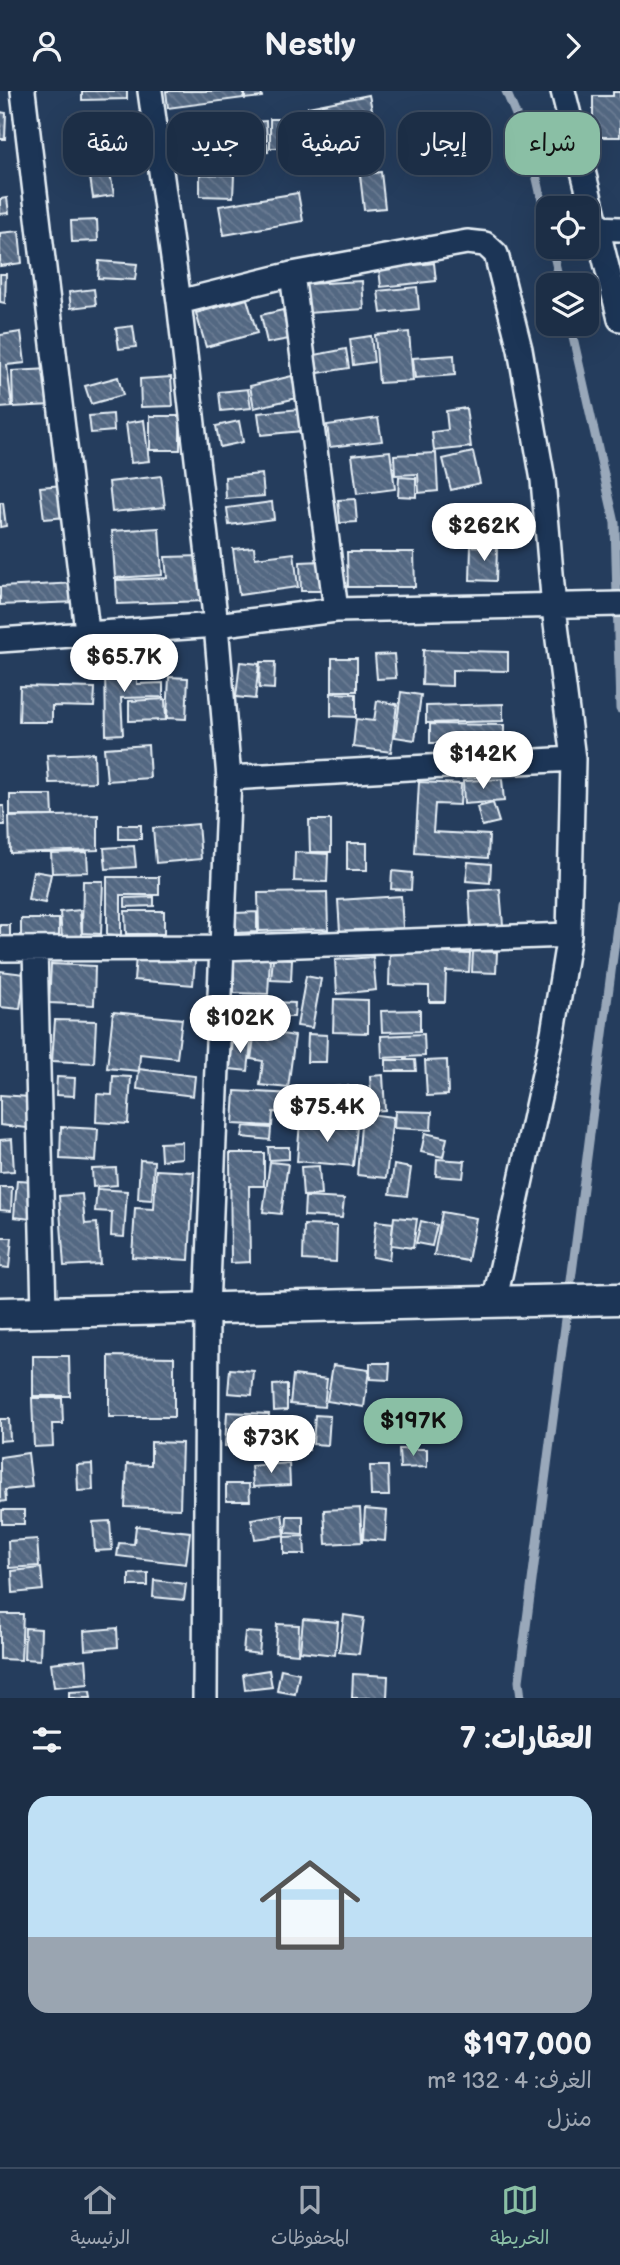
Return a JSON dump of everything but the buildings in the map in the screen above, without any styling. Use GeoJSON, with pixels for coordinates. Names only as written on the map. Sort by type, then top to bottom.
{"type":"FeatureCollection","features":[{"type":"Feature","properties":{"kind":"street"},"geometry":{"type":"LineString","coordinates":[[23,91],[87,631]]}},
{"type":"Feature","properties":{"kind":"street"},"geometry":{"type":"LineString","coordinates":[[150,91],[179,302],[216,625],[229,778],[207,1308],[205,1698]]}},
{"type":"Feature","properties":{"kind":"street"},"geometry":{"type":"LineString","coordinates":[[562,91],[588,196]]}},
{"type":"Feature","properties":{"kind":"street"},"geometry":{"type":"LineString","coordinates":[[599,228],[620,229]]}},
{"type":"Feature","properties":{"kind":"street"},"geometry":{"type":"LineString","coordinates":[[599,239],[620,319]]}},
{"type":"Feature","properties":{"kind":"street"},"geometry":{"type":"LineString","coordinates":[[179,302],[292,274],[467,242],[485,244],[496,254],[520,349],[564,608],[573,759],[569,935],[503,1303]]}},
{"type":"Feature","properties":{"kind":"street"},"geometry":{"type":"LineString","coordinates":[[292,274],[336,610]]}},
{"type":"Feature","properties":{"kind":"street"},"geometry":{"type":"LineString","coordinates":[[0,639],[87,631],[216,625],[336,610],[564,608],[620,604]]}},
{"type":"Feature","properties":{"kind":"street"},"geometry":{"type":"LineString","coordinates":[[229,778],[573,759]]}},
{"type":"Feature","properties":{"kind":"street"},"geometry":{"type":"LineString","coordinates":[[0,949],[221,947],[569,935]]}},
{"type":"Feature","properties":{"kind":"street"},"geometry":{"type":"LineString","coordinates":[[35,949],[44,1311]]}},
{"type":"Feature","properties":{"kind":"street"},"geometry":{"type":"LineString","coordinates":[[0,1313],[620,1299]]}},
{"type":"Feature","properties":{"kind":"waterway"},"geometry":{"type":"LineString","coordinates":[[506,91],[530,148],[541,196]]}},
{"type":"Feature","properties":{"kind":"waterway"},"geometry":{"type":"LineString","coordinates":[[555,259],[558,273]]}},
{"type":"Feature","properties":{"kind":"waterway"},"geometry":{"type":"LineString","coordinates":[[573,336],[615,523],[620,709]]}},
{"type":"Feature","properties":{"kind":"waterway"},"geometry":{"type":"LineString","coordinates":[[521,1698],[519,1681],[620,903]]}}]}
